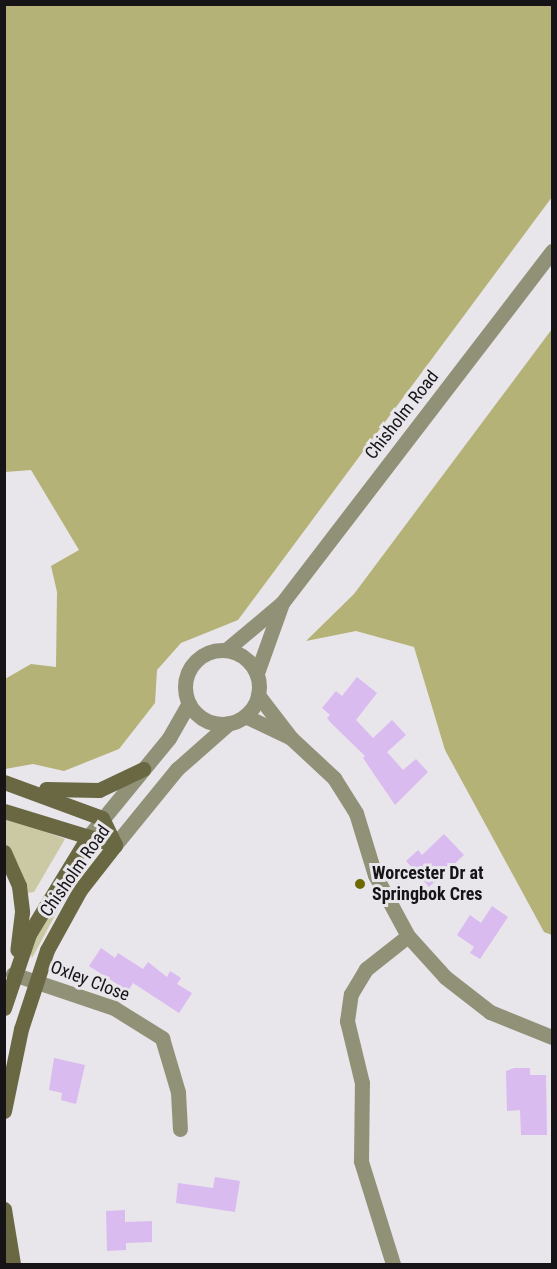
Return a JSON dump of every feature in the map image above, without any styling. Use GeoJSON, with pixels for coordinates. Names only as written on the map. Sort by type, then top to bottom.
{"type":"FeatureCollection","features":[{"type":"Feature","properties":{"kind":"main road"},"geometry":{"type":"LineString","coordinates":[[10,784],[64,791],[99,790],[143,769]]}},
{"type":"Feature","properties":{"kind":"main road"},"geometry":{"type":"LineString","coordinates":[[10,784],[102,818],[115,845]]}},
{"type":"Feature","properties":{"kind":"main road"},"geometry":{"type":"LineString","coordinates":[[4,811],[115,845]]}},
{"type":"Feature","properties":{"kind":"main road","name":"Chisholm Road"},"geometry":{"type":"LineString","coordinates":[[4,1008],[14,974],[45,903],[88,837]]}},
{"type":"Feature","properties":{"kind":"main road","name":"Chisholm Road"},"geometry":{"type":"LineString","coordinates":[[4,1111],[35,981],[62,920],[115,845]]}},
{"type":"Feature","properties":{"kind":"main road"},"geometry":{"type":"LineString","coordinates":[[4,852],[19,886],[22,912],[14,974]]}},
{"type":"Feature","properties":{"kind":"main road"},"geometry":{"type":"LineString","coordinates":[[4,1209],[13,1264]]}},
{"type":"Feature","properties":{"kind":"street","name":"Chisholm Road"},"geometry":{"type":"LineString","coordinates":[[226,650],[282,603],[552,251]]}},
{"type":"Feature","properties":{"kind":"street","name":"Chisholm Road"},"geometry":{"type":"LineString","coordinates":[[256,673],[282,603]]}},
{"type":"Feature","properties":{"kind":"street"},"geometry":{"type":"LineString","coordinates":[[258,695],[244,716],[229,723],[206,720],[189,703],[185,684],[192,666],[207,653],[226,650],[244,657],[256,673],[258,695],[291,738],[334,778],[356,813],[375,875],[408,936],[445,977],[490,1012],[552,1037]]}},
{"type":"Feature","properties":{"kind":"street","name":"Chisholm Road"},"geometry":{"type":"LineString","coordinates":[[88,837],[170,738],[189,703]]}},
{"type":"Feature","properties":{"kind":"street"},"geometry":{"type":"LineString","coordinates":[[244,716],[291,738]]}},
{"type":"Feature","properties":{"kind":"street","name":"Chisholm Road"},"geometry":{"type":"LineString","coordinates":[[115,845],[177,770],[229,723]]}},
{"type":"Feature","properties":{"kind":"street"},"geometry":{"type":"LineString","coordinates":[[393,1264],[361,1161],[362,1083],[347,1021],[351,994],[366,969],[408,936]]}},
{"type":"Feature","properties":{"kind":"street","name":"Oxley Close"},"geometry":{"type":"LineString","coordinates":[[14,974],[114,1008],[162,1038],[178,1092],[180,1129]]}},
{"type":"Feature","properties":{"kind":"green space"},"geometry":{"type":"Polygon","coordinates":[[[4,816],[65,839],[34,892],[27,893],[19,866],[5,843],[4,816]]]}},
{"type":"Feature","properties":{"kind":"green space"},"geometry":{"type":"Polygon","coordinates":[[[81,857],[72,884],[32,958],[29,949],[81,857]]]}},
{"type":"Feature","properties":{"kind":"shaded area"},"geometry":{"type":"Polygon","coordinates":[[[5,4],[552,5],[552,197],[238,620],[181,643],[157,670],[155,703],[119,749],[64,771],[33,764],[5,769],[5,679],[31,664],[56,667],[57,592],[51,566],[79,550],[31,470],[5,472],[5,4]]]}},
{"type":"Feature","properties":{"kind":"shaded area"},"geometry":{"type":"Polygon","coordinates":[[[552,329],[552,935],[544,932],[445,750],[414,647],[356,631],[306,641],[354,594],[552,329]]]}},
{"type":"Feature","properties":{"kind":"building"},"geometry":{"type":"Polygon","coordinates":[[[357,677],[377,693],[356,720],[373,738],[392,720],[406,735],[387,752],[403,770],[416,759],[428,772],[395,805],[363,758],[365,756],[331,723],[327,718],[330,715],[322,708],[336,691],[342,696],[357,677]]]}},
{"type":"Feature","properties":{"kind":"building"},"geometry":{"type":"Polygon","coordinates":[[[444,834],[464,855],[429,887],[406,861],[418,850],[422,855],[444,834]]]}},
{"type":"Feature","properties":{"kind":"building"},"geometry":{"type":"Polygon","coordinates":[[[492,906],[508,917],[480,959],[470,953],[474,947],[457,935],[470,915],[481,923],[492,906]]]}},
{"type":"Feature","properties":{"kind":"building"},"geometry":{"type":"Polygon","coordinates":[[[101,948],[115,958],[118,953],[143,969],[148,962],[167,977],[170,971],[181,978],[177,984],[192,993],[179,1013],[133,983],[128,991],[89,966],[101,948]]]}},
{"type":"Feature","properties":{"kind":"building"},"geometry":{"type":"Polygon","coordinates":[[[54,1058],[85,1065],[76,1104],[61,1100],[62,1093],[49,1090],[54,1058]]]}},
{"type":"Feature","properties":{"kind":"building"},"geometry":{"type":"Polygon","coordinates":[[[514,1068],[530,1068],[530,1075],[546,1075],[547,1135],[521,1135],[520,1110],[507,1111],[506,1071],[514,1068]]]}},
{"type":"Feature","properties":{"kind":"building"},"geometry":{"type":"Polygon","coordinates":[[[215,1177],[240,1181],[235,1212],[176,1203],[178,1183],[213,1188],[215,1177]]]}},
{"type":"Feature","properties":{"kind":"building"},"geometry":{"type":"Polygon","coordinates":[[[125,1210],[125,1222],[152,1221],[152,1242],[126,1243],[126,1250],[107,1251],[106,1211],[125,1210]]]}},
{"type":"Feature","properties":{"kind":"place","name":"Worcester Dr at Springbok Cres"},"geometry":{"type":"Point","coordinates":[360,884]}}]}
